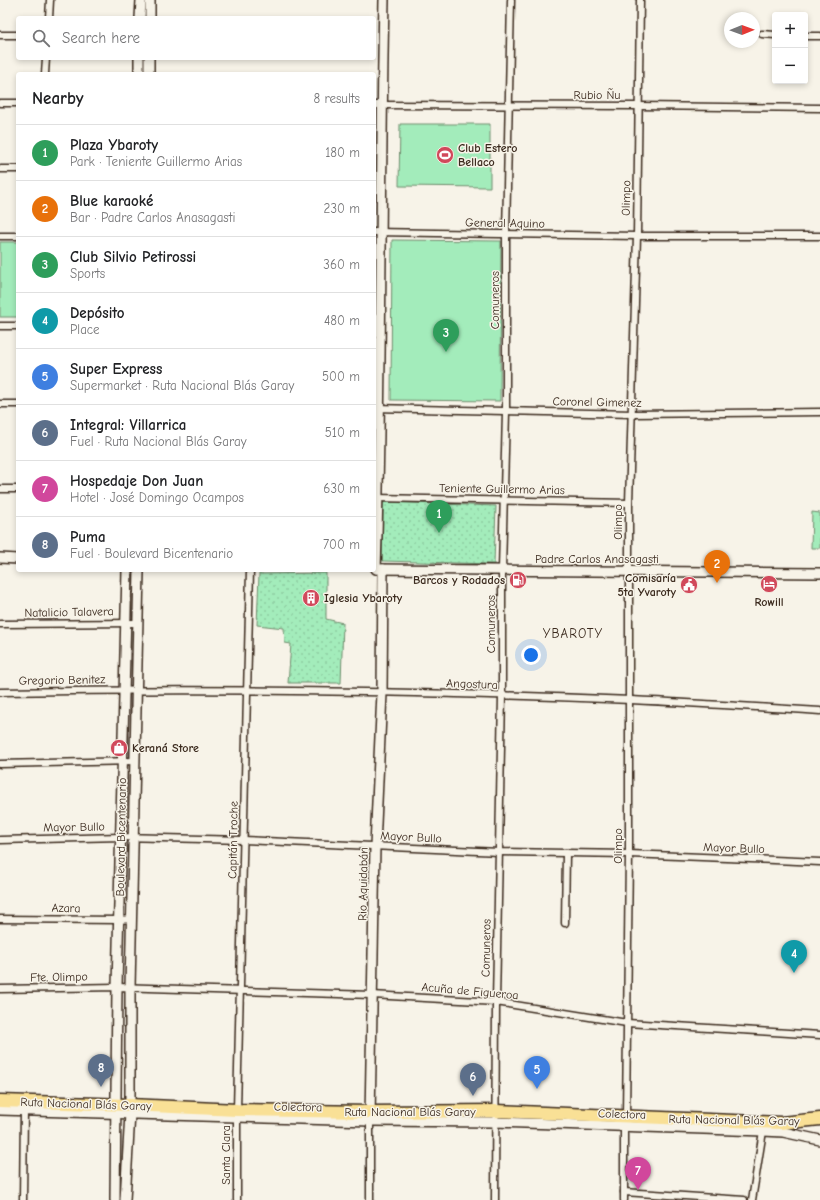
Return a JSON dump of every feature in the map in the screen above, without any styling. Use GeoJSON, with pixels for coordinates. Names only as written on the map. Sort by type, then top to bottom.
{"type":"FeatureCollection","features":[{"type":"Feature","properties":{"kind":"highway","name":"Ruta Nacional Blás Garay"},"geometry":{"type":"LineString","coordinates":[[0,1101],[117,1109],[237,1114],[370,1117],[496,1116],[625,1122],[781,1124],[820,1119]]}},
{"type":"Feature","properties":{"kind":"main road"},"geometry":{"type":"LineString","coordinates":[[140,0],[140,16]]}},
{"type":"Feature","properties":{"kind":"main road"},"geometry":{"type":"LineString","coordinates":[[150,0],[150,16]]}},
{"type":"Feature","properties":{"kind":"main road","name":"Rio Aquidabán"},"geometry":{"type":"LineString","coordinates":[[370,1117],[376,846],[382,693],[376,498],[378,105],[384,0]]}},
{"type":"Feature","properties":{"kind":"main road"},"geometry":{"type":"LineString","coordinates":[[139,60],[139,72]]}},
{"type":"Feature","properties":{"kind":"main road"},"geometry":{"type":"LineString","coordinates":[[149,60],[149,72]]}},
{"type":"Feature","properties":{"kind":"main road"},"geometry":{"type":"LineString","coordinates":[[0,558],[16,559]]}},
{"type":"Feature","properties":{"kind":"main road","name":"Padre Carlos Anasagasti"},"geometry":{"type":"LineString","coordinates":[[377,569],[820,573]]}},
{"type":"Feature","properties":{"kind":"main road","name":"Boulevard Bicentenario"},"geometry":{"type":"LineString","coordinates":[[115,1200],[126,572]]}},
{"type":"Feature","properties":{"kind":"main road","name":"Boulevard Bicentenario"},"geometry":{"type":"LineString","coordinates":[[125,1200],[130,1109],[130,988],[139,572]]}},
{"type":"Feature","properties":{"kind":"main road"},"geometry":{"type":"LineString","coordinates":[[0,1110],[117,1109]]}},
{"type":"Feature","properties":{"kind":"main road","name":"Colectora"},"geometry":{"type":"LineString","coordinates":[[625,1122],[783,1132],[820,1140]]}},
{"type":"Feature","properties":{"kind":"street"},"geometry":{"type":"LineString","coordinates":[[49,16],[50,0]]}},
{"type":"Feature","properties":{"kind":"street","name":"Comuneros"},"geometry":{"type":"LineString","coordinates":[[495,1200],[496,1002],[502,696],[503,501],[506,412],[506,234],[510,0]]}},
{"type":"Feature","properties":{"kind":"street","name":"Olimpo"},"geometry":{"type":"LineString","coordinates":[[624,1200],[629,854],[629,503],[640,0]]}},
{"type":"Feature","properties":{"kind":"street"},"geometry":{"type":"LineString","coordinates":[[762,34],[772,35]]}},
{"type":"Feature","properties":{"kind":"street"},"geometry":{"type":"LineString","coordinates":[[0,35],[16,35]]}},
{"type":"Feature","properties":{"kind":"street"},"geometry":{"type":"LineString","coordinates":[[808,36],[820,36]]}},
{"type":"Feature","properties":{"kind":"street"},"geometry":{"type":"LineString","coordinates":[[45,72],[46,60]]}},
{"type":"Feature","properties":{"kind":"street"},"geometry":{"type":"LineString","coordinates":[[0,103],[16,103]]}},
{"type":"Feature","properties":{"kind":"street","name":"Rubio Ñu"},"geometry":{"type":"LineString","coordinates":[[378,105],[820,108]]}},
{"type":"Feature","properties":{"kind":"street"},"geometry":{"type":"LineString","coordinates":[[0,169],[16,169]]}},
{"type":"Feature","properties":{"kind":"street","name":"General Aquino"},"geometry":{"type":"LineString","coordinates":[[377,232],[636,236],[820,236]]}},
{"type":"Feature","properties":{"kind":"street"},"geometry":{"type":"LineString","coordinates":[[0,236],[16,236]]}},
{"type":"Feature","properties":{"kind":"street"},"geometry":{"type":"LineString","coordinates":[[0,326],[16,326]]}},
{"type":"Feature","properties":{"kind":"street"},"geometry":{"type":"LineString","coordinates":[[0,404],[16,404]]}},
{"type":"Feature","properties":{"kind":"street","name":"Coronel Gimenez"},"geometry":{"type":"LineString","coordinates":[[377,408],[632,414],[820,412]]}},
{"type":"Feature","properties":{"kind":"street"},"geometry":{"type":"LineString","coordinates":[[0,489],[16,489]]}},
{"type":"Feature","properties":{"kind":"street","name":"Teniente Guillermo Arias"},"geometry":{"type":"LineString","coordinates":[[376,498],[629,503]]}},
{"type":"Feature","properties":{"kind":"street","name":"Capitán Troche"},"geometry":{"type":"LineString","coordinates":[[237,1114],[250,572]]}},
{"type":"Feature","properties":{"kind":"street","name":"Natalicio Talavera"},"geometry":{"type":"LineString","coordinates":[[0,624],[138,623]]}},
{"type":"Feature","properties":{"kind":"street","name":"Angostura"},"geometry":{"type":"LineString","coordinates":[[124,690],[502,696],[630,700],[820,711]]}},
{"type":"Feature","properties":{"kind":"street","name":"Gregorio Benitez"},"geometry":{"type":"LineString","coordinates":[[0,692],[124,690]]}},
{"type":"Feature","properties":{"kind":"street"},"geometry":{"type":"LineString","coordinates":[[0,764],[135,761]]}},
{"type":"Feature","properties":{"kind":"street","name":"Mayor Bullo"},"geometry":{"type":"LineString","coordinates":[[0,840],[121,837],[244,840],[499,852],[629,854],[820,862]]}},
{"type":"Feature","properties":{"kind":"street"},"geometry":{"type":"LineString","coordinates":[[566,853],[566,923]]}},
{"type":"Feature","properties":{"kind":"street","name":"Azara"},"geometry":{"type":"LineString","coordinates":[[0,919],[132,919]]}},
{"type":"Feature","properties":{"kind":"street","name":"Acuña de Figueroa"},"geometry":{"type":"LineString","coordinates":[[118,988],[372,995],[496,1002],[627,1023],[820,1035]]}},
{"type":"Feature","properties":{"kind":"street","name":"Fte. Olimpo"},"geometry":{"type":"LineString","coordinates":[[0,989],[118,988]]}},
{"type":"Feature","properties":{"kind":"street"},"geometry":{"type":"LineString","coordinates":[[23,1200],[24,1110]]}},
{"type":"Feature","properties":{"kind":"street","name":"Santa Clara"},"geometry":{"type":"LineString","coordinates":[[237,1114],[237,1200]]}},
{"type":"Feature","properties":{"kind":"street","name":"Rio Aquidabán"},"geometry":{"type":"LineString","coordinates":[[370,1117],[370,1200]]}},
{"type":"Feature","properties":{"kind":"street"},"geometry":{"type":"LineString","coordinates":[[752,1200],[763,1131]]}},
{"type":"Feature","properties":{"kind":"street"},"geometry":{"type":"LineString","coordinates":[[624,1192],[744,1200]]}},
{"type":"Feature","properties":{"kind":"green space","name":"Club Estero Bellaco"},"geometry":{"type":"Polygon","coordinates":[[[400,124],[490,124],[490,187],[399,186],[400,124]]]}},
{"type":"Feature","properties":{"kind":"green space"},"geometry":{"type":"Polygon","coordinates":[[[392,240],[501,241],[500,401],[391,400],[392,240]]]}},
{"type":"Feature","properties":{"kind":"green space"},"geometry":{"type":"Polygon","coordinates":[[[0,242],[16,242],[16,317],[0,317],[0,242]]]}},
{"type":"Feature","properties":{"kind":"green space"},"geometry":{"type":"Polygon","coordinates":[[[383,502],[496,506],[494,564],[382,561],[383,502]]]}},
{"type":"Feature","properties":{"kind":"green space"},"geometry":{"type":"Polygon","coordinates":[[[812,512],[820,513],[820,548],[811,548],[812,512]]]}},
{"type":"Feature","properties":{"kind":"green space"},"geometry":{"type":"Polygon","coordinates":[[[326,573],[326,619],[343,623],[341,683],[288,683],[291,644],[285,643],[284,628],[257,625],[259,574],[326,573]]]}},
{"type":"Feature","properties":{"kind":"place","name":"Club Estero Bellaco"},"geometry":{"type":"Point","coordinates":[445,155]}},
{"type":"Feature","properties":{"kind":"place","name":"Club Silvio Petirossi"},"geometry":{"type":"Point","coordinates":[446,352]}},
{"type":"Feature","properties":{"kind":"place","name":"Plaza Ybaroty"},"geometry":{"type":"Point","coordinates":[439,533]}},
{"type":"Feature","properties":{"kind":"place","name":"Barcos y Rodados"},"geometry":{"type":"Point","coordinates":[518,580]}},
{"type":"Feature","properties":{"kind":"place","name":"Blue karaoké"},"geometry":{"type":"Point","coordinates":[717,583]}},
{"type":"Feature","properties":{"kind":"place","name":"Rowill"},"geometry":{"type":"Point","coordinates":[769,584]}},
{"type":"Feature","properties":{"kind":"place","name":"Comisaría 5ta Yvaroty"},"geometry":{"type":"Point","coordinates":[689,585]}},
{"type":"Feature","properties":{"kind":"place","name":"Iglesia Ybaroty"},"geometry":{"type":"Point","coordinates":[311,598]}},
{"type":"Feature","properties":{"kind":"place","name":"Keraná Store"},"geometry":{"type":"Point","coordinates":[119,748]}},
{"type":"Feature","properties":{"kind":"place","name":"Depósito"},"geometry":{"type":"Point","coordinates":[794,973]}},
{"type":"Feature","properties":{"kind":"place","name":"Puma"},"geometry":{"type":"Point","coordinates":[101,1087]}},
{"type":"Feature","properties":{"kind":"place","name":"Super Express"},"geometry":{"type":"Point","coordinates":[537,1089]}},
{"type":"Feature","properties":{"kind":"place","name":"Integral: Villarrica"},"geometry":{"type":"Point","coordinates":[473,1096]}},
{"type":"Feature","properties":{"kind":"place","name":"Hospedaje Don Juan"},"geometry":{"type":"Point","coordinates":[638,1190]}},
{"type":"Feature","properties":{"kind":"district","name":"YBAROTY"},"geometry":{"type":"Point","coordinates":[573,633]}}]}
